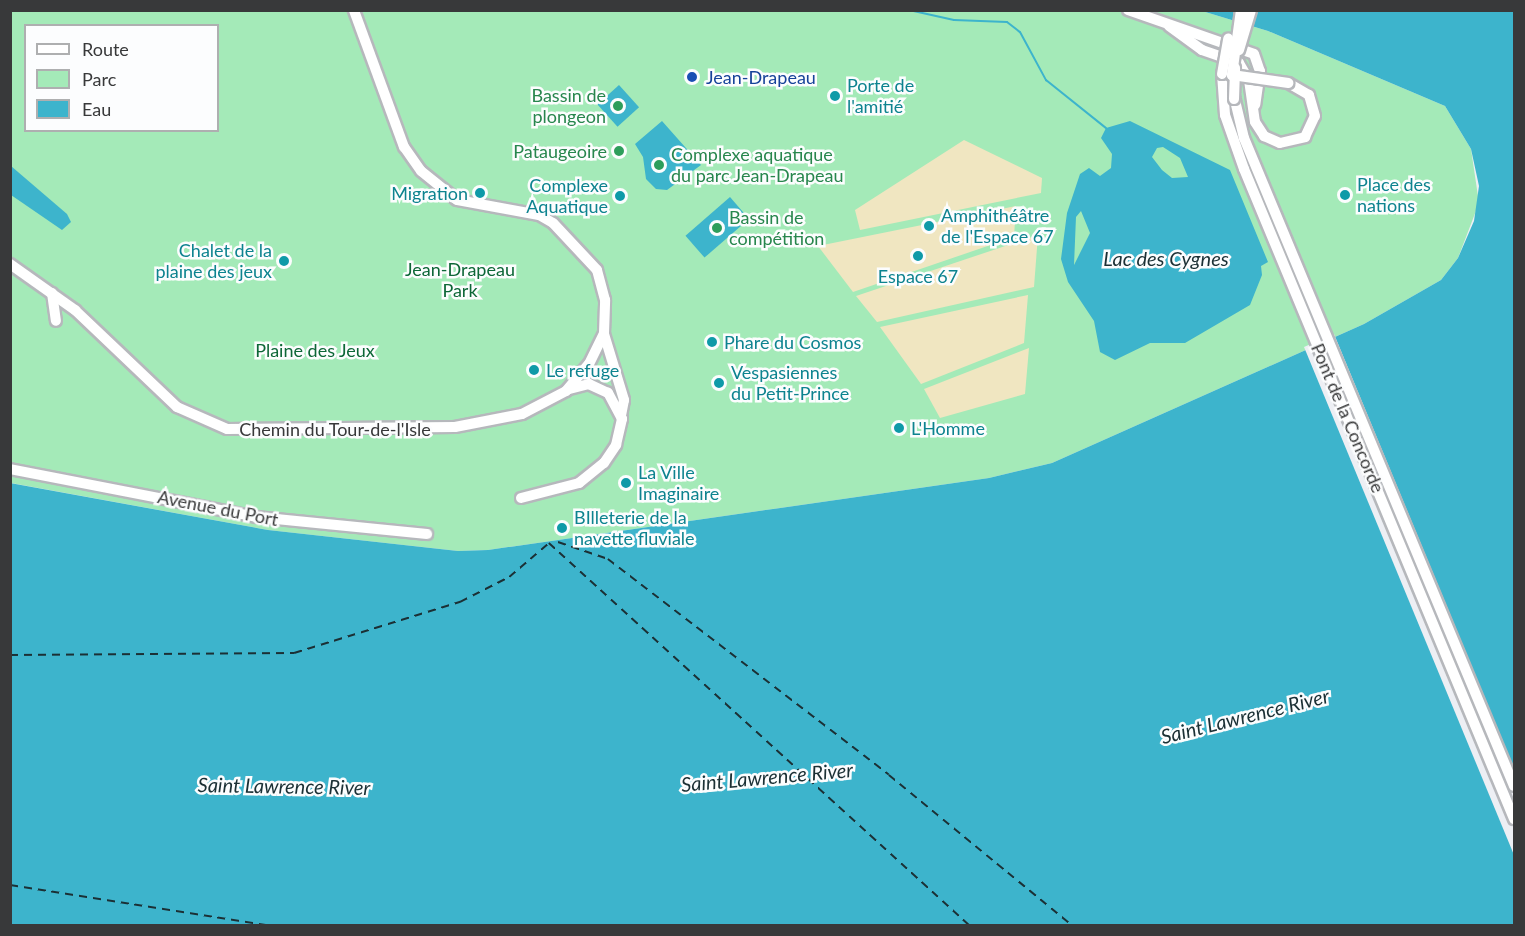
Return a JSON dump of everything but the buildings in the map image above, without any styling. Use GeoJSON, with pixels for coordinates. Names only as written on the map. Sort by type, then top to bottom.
{"type":"FeatureCollection","features":[{"type":"Feature","properties":{"kind":"street","name":"Chemin du Tour-de-l'Isle"},"geometry":{"type":"LineString","coordinates":[[354,10],[404,147],[421,171],[457,200],[539,215],[567,234],[599,278],[605,300],[604,333],[624,400],[616,445],[594,472],[570,487],[521,498]]}},
{"type":"Feature","properties":{"kind":"street"},"geometry":{"type":"LineString","coordinates":[[1128,10],[1254,54],[1260,71],[1254,117]]}},
{"type":"Feature","properties":{"kind":"street","name":"Pont de la Concorde"},"geometry":{"type":"LineString","coordinates":[[1240,10],[1225,115],[1244,169],[1515,819]]}},
{"type":"Feature","properties":{"kind":"street","name":"Pont de la Concorde"},"geometry":{"type":"LineString","coordinates":[[1251,10],[1230,75],[1234,99],[1253,159],[1515,786]]}},
{"type":"Feature","properties":{"kind":"street"},"geometry":{"type":"LineString","coordinates":[[1169,26],[1202,50],[1239,63],[1249,80],[1254,117],[1264,136],[1273,141],[1293,142],[1305,137],[1314,122],[1312,102],[1304,89],[1288,82],[1230,75]]}},
{"type":"Feature","properties":{"kind":"street","name":"Chemin du Tour-de-l'Isle"},"geometry":{"type":"LineString","coordinates":[[10,264],[75,310],[177,407],[227,429],[455,427],[522,414],[581,384],[597,386],[612,398],[621,416]]}},
{"type":"Feature","properties":{"kind":"street"},"geometry":{"type":"LineString","coordinates":[[52,293],[56,321],[75,310]]}},
{"type":"Feature","properties":{"kind":"street","name":"Chemin du Tour-de-l'Isle"},"geometry":{"type":"LineString","coordinates":[[566,391],[589,364],[604,333]]}},
{"type":"Feature","properties":{"kind":"street","name":"Avenue du Port"},"geometry":{"type":"LineString","coordinates":[[10,469],[256,517],[427,534]]}},
{"type":"Feature","properties":{"kind":"green space","name":"Jean-Drapeau Park"},"geometry":{"type":"Polygon","coordinates":[[[10,11],[1202,11],[1268,31],[1445,106],[1471,149],[1479,203],[1458,258],[1441,280],[1364,324],[1052,463],[989,478],[488,550],[458,551],[268,530],[11,483],[10,11]]]}},
{"type":"Feature","properties":{"kind":"sand"},"geometry":{"type":"Polygon","coordinates":[[[964,140],[1042,178],[1041,193],[860,230],[855,210],[964,140]]]}},
{"type":"Feature","properties":{"kind":"sand"},"geometry":{"type":"Polygon","coordinates":[[[1016,206],[1014,237],[853,292],[818,246],[1016,206]]]}},
{"type":"Feature","properties":{"kind":"sand"},"geometry":{"type":"Polygon","coordinates":[[[1038,235],[1034,287],[877,322],[856,296],[1038,235]]]}},
{"type":"Feature","properties":{"kind":"sand"},"geometry":{"type":"Polygon","coordinates":[[[1028,295],[1024,343],[921,384],[880,327],[1028,295]]]}},
{"type":"Feature","properties":{"kind":"sand"},"geometry":{"type":"Polygon","coordinates":[[[1029,348],[1025,394],[940,418],[924,389],[1029,348]]]}},
{"type":"Feature","properties":{"kind":"water","name":"Saint Lawrence River"},"geometry":{"type":"Polygon","coordinates":[[[1202,11],[1514,11],[1514,925],[11,925],[10,483],[268,530],[458,551],[488,550],[989,478],[1052,463],[1364,324],[1441,280],[1458,258],[1474,221],[1479,186],[1471,149],[1445,106],[1268,31],[1202,11]]]}},
{"type":"Feature","properties":{"kind":"water","name":"Bassin de plongeon"},"geometry":{"type":"Polygon","coordinates":[[[619,85],[639,107],[618,127],[597,104],[619,85]]]}},
{"type":"Feature","properties":{"kind":"water"},"geometry":{"type":"Polygon","coordinates":[[[662,121],[701,165],[667,190],[656,189],[646,179],[643,157],[635,144],[662,121]]]}},
{"type":"Feature","properties":{"kind":"water","name":"Lac des Cygnes"},"geometry":{"type":"Polygon","coordinates":[[[1130,121],[1230,170],[1268,262],[1261,266],[1262,275],[1250,305],[1185,343],[1150,343],[1115,360],[1100,352],[1094,321],[1068,282],[1061,259],[1067,213],[1080,174],[1089,168],[1100,176],[1111,168],[1112,154],[1101,138],[1106,128],[1130,121]],[[1163,147],[1157,148],[1152,157],[1162,170],[1172,178],[1188,177],[1180,158],[1163,147]],[[1081,211],[1076,217],[1074,265],[1090,233],[1081,211]]]}},
{"type":"Feature","properties":{"kind":"water"},"geometry":{"type":"Polygon","coordinates":[[[11,166],[67,214],[71,222],[62,230],[11,195],[11,166]]]}},
{"type":"Feature","properties":{"kind":"water","name":"Bassin de compétition"},"geometry":{"type":"Polygon","coordinates":[[[730,197],[749,219],[704,258],[685,236],[730,197]]]}},
{"type":"Feature","properties":{"kind":"pier"},"geometry":{"type":"Polygon","coordinates":[[[1334,334],[1514,769],[1514,855],[1304,347],[1334,334]]]}},
{"type":"Feature","properties":{"kind":"waterway"},"geometry":{"type":"LineString","coordinates":[[909,10],[954,20],[1007,22],[1020,32],[1046,80],[1106,128]]}},
{"type":"Feature","properties":{"kind":"ferry route"},"geometry":{"type":"LineString","coordinates":[[558,542],[608,559],[889,775],[1073,926]]}},
{"type":"Feature","properties":{"kind":"ferry route"},"geometry":{"type":"LineString","coordinates":[[10,655],[294,653],[460,602],[509,577],[549,543],[970,926]]}},
{"type":"Feature","properties":{"kind":"ferry route"},"geometry":{"type":"LineString","coordinates":[[10,885],[271,926]]}},
{"type":"Feature","properties":{"kind":"place","name":"Jean-Drapeau"},"geometry":{"type":"Point","coordinates":[692,77]}},
{"type":"Feature","properties":{"kind":"place","name":"Porte de l'amitié"},"geometry":{"type":"Point","coordinates":[835,96]}},
{"type":"Feature","properties":{"kind":"place","name":"Bassin de plongeon"},"geometry":{"type":"Point","coordinates":[618,106]}},
{"type":"Feature","properties":{"kind":"place","name":"Pataugeoire"},"geometry":{"type":"Point","coordinates":[619,151]}},
{"type":"Feature","properties":{"kind":"place","name":"Complexe aquatique du parc Jean-Drapeau"},"geometry":{"type":"Point","coordinates":[659,165]}},
{"type":"Feature","properties":{"kind":"place","name":"Migration"},"geometry":{"type":"Point","coordinates":[480,193]}},
{"type":"Feature","properties":{"kind":"place","name":"Place des nations"},"geometry":{"type":"Point","coordinates":[1345,195]}},
{"type":"Feature","properties":{"kind":"place","name":"Complexe Aquatique"},"geometry":{"type":"Point","coordinates":[620,196]}},
{"type":"Feature","properties":{"kind":"place","name":"Amphithéâtre de l'Espace 67"},"geometry":{"type":"Point","coordinates":[929,226]}},
{"type":"Feature","properties":{"kind":"place","name":"Bassin de compétition"},"geometry":{"type":"Point","coordinates":[717,228]}},
{"type":"Feature","properties":{"kind":"place","name":"Espace 67"},"geometry":{"type":"Point","coordinates":[918,256]}},
{"type":"Feature","properties":{"kind":"place","name":"Chalet de la plaine des jeux"},"geometry":{"type":"Point","coordinates":[284,261]}},
{"type":"Feature","properties":{"kind":"place","name":"Phare du Cosmos"},"geometry":{"type":"Point","coordinates":[712,342]}},
{"type":"Feature","properties":{"kind":"place","name":"Le refuge"},"geometry":{"type":"Point","coordinates":[534,370]}},
{"type":"Feature","properties":{"kind":"place","name":"Vespasiennes du Petit-Prince"},"geometry":{"type":"Point","coordinates":[719,383]}},
{"type":"Feature","properties":{"kind":"place","name":"L'Homme"},"geometry":{"type":"Point","coordinates":[899,428]}},
{"type":"Feature","properties":{"kind":"place","name":"La Ville Imaginaire"},"geometry":{"type":"Point","coordinates":[626,483]}},
{"type":"Feature","properties":{"kind":"place","name":"BIlleterie de la navette fluviale"},"geometry":{"type":"Point","coordinates":[562,528]}},
{"type":"Feature","properties":{"kind":"park label","name":"Plaine des Jeux"},"geometry":{"type":"Point","coordinates":[315,350]}}]}
